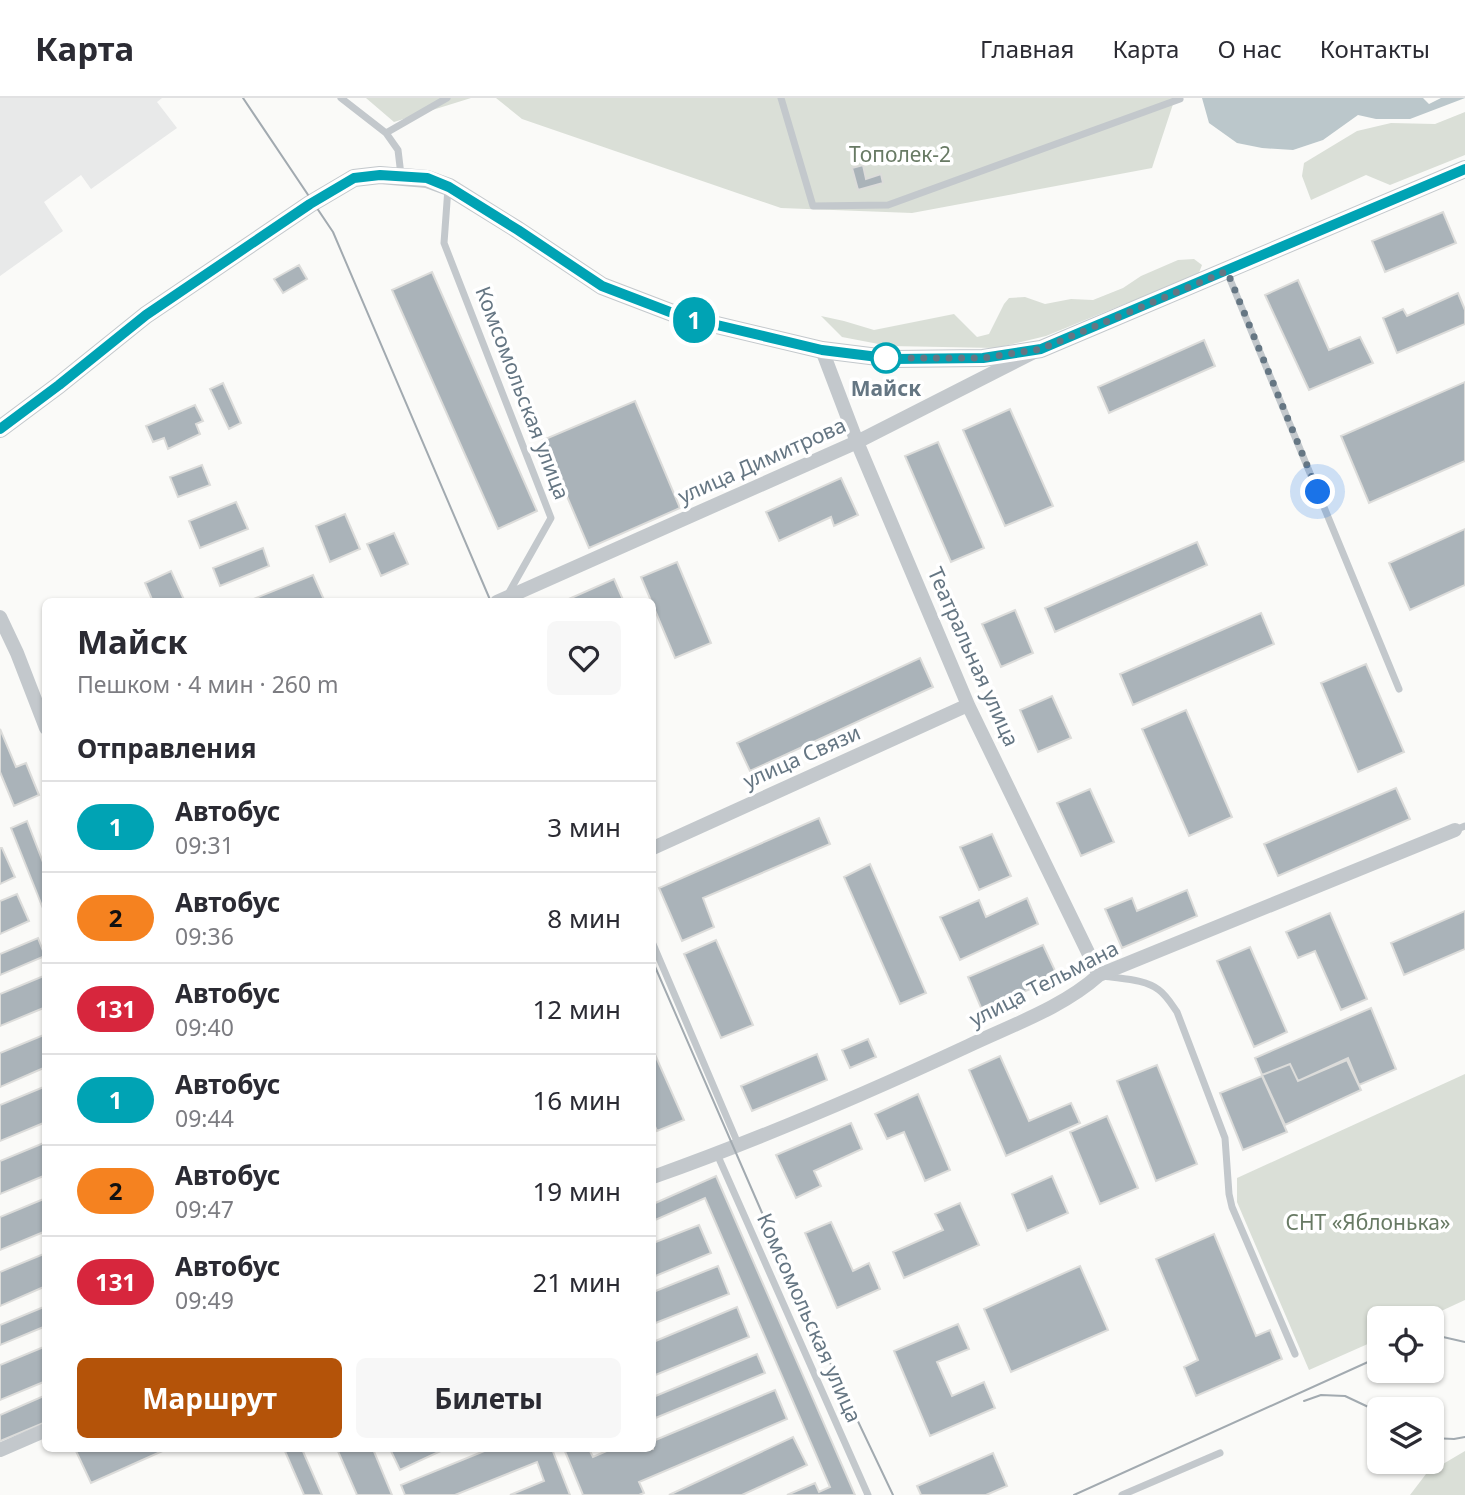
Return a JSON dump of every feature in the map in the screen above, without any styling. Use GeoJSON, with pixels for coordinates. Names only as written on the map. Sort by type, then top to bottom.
{"type":"FeatureCollection","features":[{"type":"Feature","properties":{"kind":"street"},"geometry":{"type":"LineString","coordinates":[[0,429],[146,315],[310,204],[354,178],[380,175],[427,178],[449,187],[602,286],[683,317],[822,350],[894,359],[983,358],[1041,349],[1465,169]]}},
{"type":"Feature","properties":{"kind":"street","name":"улица Димитрова"},"geometry":{"type":"LineString","coordinates":[[511,598],[857,442],[1041,349]]}},
{"type":"Feature","properties":{"kind":"street","name":"Театральная улица"},"geometry":{"type":"LineString","coordinates":[[822,350],[857,442],[968,705],[1099,975]]}},
{"type":"Feature","properties":{"kind":"street"},"geometry":{"type":"LineString","coordinates":[[0,617],[42,718]]}},
{"type":"Feature","properties":{"kind":"street","name":"улица Связи"},"geometry":{"type":"LineString","coordinates":[[656,847],[968,705]]}},
{"type":"Feature","properties":{"kind":"street","name":"улица Тельмана"},"geometry":{"type":"LineString","coordinates":[[656,1176],[739,1146],[914,1070],[1059,1004],[1099,975],[1460,828]]}},
{"type":"Feature","properties":{"kind":"street"},"geometry":{"type":"LineString","coordinates":[[0,1450],[42,1432]]}},
{"type":"Feature","properties":{"kind":"lane"},"geometry":{"type":"LineString","coordinates":[[341,98],[386,132],[398,150],[401,176]]}},
{"type":"Feature","properties":{"kind":"lane"},"geometry":{"type":"LineString","coordinates":[[386,132],[447,98]]}},
{"type":"Feature","properties":{"kind":"lane"},"geometry":{"type":"LineString","coordinates":[[781,98],[813,206],[826,206],[888,205],[1179,98]]}},
{"type":"Feature","properties":{"kind":"lane","name":"Комсомольская улица"},"geometry":{"type":"LineString","coordinates":[[449,187],[444,243],[551,518],[506,598]]}},
{"type":"Feature","properties":{"kind":"lane"},"geometry":{"type":"LineString","coordinates":[[1227,271],[1399,689]]}},
{"type":"Feature","properties":{"kind":"lane"},"geometry":{"type":"LineString","coordinates":[[656,951],[739,1146]]}},
{"type":"Feature","properties":{"kind":"lane"},"geometry":{"type":"LineString","coordinates":[[1099,975],[1156,987],[1177,1012],[1226,1138],[1232,1207],[1295,1354]]}},
{"type":"Feature","properties":{"kind":"lane","name":"Комсомольская улица"},"geometry":{"type":"LineString","coordinates":[[717,1154],[868,1495]]}},
{"type":"Feature","properties":{"kind":"lane"},"geometry":{"type":"LineString","coordinates":[[1122,1495],[1220,1453]]}},
{"type":"Feature","properties":{"kind":"shaded area"},"geometry":{"type":"Polygon","coordinates":[[[0,98],[162,98],[157,102],[177,128],[91,189],[81,175],[44,202],[63,231],[0,276],[0,98]]]}},
{"type":"Feature","properties":{"kind":"shaded area"},"geometry":{"type":"Polygon","coordinates":[[[1202,98],[1423,98],[1429,104],[1441,98],[1465,98],[1410,119],[1376,119],[1358,115],[1323,140],[1293,150],[1237,143],[1209,123],[1202,98]]]}},
{"type":"Feature","properties":{"kind":"green space"},"geometry":{"type":"Polygon","coordinates":[[[366,98],[471,98],[394,122],[366,98]]]}},
{"type":"Feature","properties":{"kind":"green space","name":"Тополек-2"},"geometry":{"type":"Polygon","coordinates":[[[496,98],[1175,98],[1152,168],[912,213],[781,208],[522,119],[496,98]]]}},
{"type":"Feature","properties":{"kind":"green space"},"geometry":{"type":"Polygon","coordinates":[[[1465,112],[1465,155],[1390,185],[1366,175],[1311,200],[1302,176],[1304,163],[1357,131],[1391,123],[1435,124],[1465,112]]]}},
{"type":"Feature","properties":{"kind":"green space"},"geometry":{"type":"Polygon","coordinates":[[[1194,259],[1202,265],[1197,278],[1046,336],[996,348],[889,346],[842,337],[821,316],[874,330],[954,314],[977,337],[989,334],[1009,298],[1025,297],[1045,304],[1071,299],[1093,300],[1178,260],[1194,259]]]}},
{"type":"Feature","properties":{"kind":"green space","name":"СНТ «Яблонька»"},"geometry":{"type":"Polygon","coordinates":[[[1465,1074],[1465,1300],[1444,1310],[1444,1306],[1367,1306],[1367,1344],[1309,1370],[1237,1202],[1237,1178],[1465,1074]]]}},
{"type":"Feature","properties":{"kind":"green space"},"geometry":{"type":"Polygon","coordinates":[[[1465,1451],[1465,1495],[1410,1495],[1426,1474],[1444,1474],[1444,1463],[1465,1451]]]}},
{"type":"Feature","properties":{"kind":"building"},"geometry":{"type":"Polygon","coordinates":[[[863,165],[866,179],[881,174],[883,183],[858,190],[852,168],[863,165]]]}},
{"type":"Feature","properties":{"kind":"building"},"geometry":{"type":"Polygon","coordinates":[[[1443,212],[1456,243],[1385,272],[1372,241],[1443,212]]]}},
{"type":"Feature","properties":{"kind":"building"},"geometry":{"type":"Polygon","coordinates":[[[299,265],[307,279],[283,293],[274,279],[299,265]]]}},
{"type":"Feature","properties":{"kind":"building"},"geometry":{"type":"Polygon","coordinates":[[[432,272],[537,511],[498,529],[392,290],[432,272]]]}},
{"type":"Feature","properties":{"kind":"building"},"geometry":{"type":"Polygon","coordinates":[[[1298,280],[1329,350],[1360,337],[1373,363],[1309,390],[1265,295],[1298,280]]]}},
{"type":"Feature","properties":{"kind":"building"},"geometry":{"type":"Polygon","coordinates":[[[1458,293],[1465,310],[1465,324],[1397,353],[1383,318],[1403,309],[1407,316],[1458,293]]]}},
{"type":"Feature","properties":{"kind":"building"},"geometry":{"type":"Polygon","coordinates":[[[1204,340],[1215,366],[1109,413],[1098,387],[1204,340]]]}},
{"type":"Feature","properties":{"kind":"building"},"geometry":{"type":"Polygon","coordinates":[[[1465,382],[1465,461],[1369,503],[1341,436],[1465,382]]]}},
{"type":"Feature","properties":{"kind":"building"},"geometry":{"type":"Polygon","coordinates":[[[223,383],[241,423],[229,429],[210,389],[223,383]]]}},
{"type":"Feature","properties":{"kind":"building"},"geometry":{"type":"Polygon","coordinates":[[[635,401],[680,508],[589,548],[543,440],[635,401]]]}},
{"type":"Feature","properties":{"kind":"building"},"geometry":{"type":"Polygon","coordinates":[[[195,405],[203,421],[196,424],[200,434],[168,449],[164,438],[153,442],[146,426],[195,405]]]}},
{"type":"Feature","properties":{"kind":"building"},"geometry":{"type":"Polygon","coordinates":[[[1010,409],[1053,506],[1005,526],[963,430],[1010,409]]]}},
{"type":"Feature","properties":{"kind":"building"},"geometry":{"type":"Polygon","coordinates":[[[938,442],[984,548],[951,562],[905,456],[938,442]]]}},
{"type":"Feature","properties":{"kind":"building"},"geometry":{"type":"Polygon","coordinates":[[[202,465],[210,485],[178,497],[170,477],[202,465]]]}},
{"type":"Feature","properties":{"kind":"building"},"geometry":{"type":"Polygon","coordinates":[[[841,478],[858,515],[834,526],[831,517],[779,541],[766,512],[841,478]]]}},
{"type":"Feature","properties":{"kind":"building"},"geometry":{"type":"Polygon","coordinates":[[[236,502],[248,529],[200,548],[189,521],[236,502]]]}},
{"type":"Feature","properties":{"kind":"building"},"geometry":{"type":"Polygon","coordinates":[[[345,514],[360,549],[330,562],[316,526],[345,514]]]}},
{"type":"Feature","properties":{"kind":"building"},"geometry":{"type":"Polygon","coordinates":[[[1465,529],[1465,585],[1410,610],[1389,563],[1465,529]]]}},
{"type":"Feature","properties":{"kind":"building"},"geometry":{"type":"Polygon","coordinates":[[[394,533],[408,564],[381,576],[367,544],[394,533]]]}},
{"type":"Feature","properties":{"kind":"building"},"geometry":{"type":"Polygon","coordinates":[[[1197,542],[1207,565],[1055,632],[1045,608],[1197,542]]]}},
{"type":"Feature","properties":{"kind":"building"},"geometry":{"type":"Polygon","coordinates":[[[263,548],[269,566],[220,586],[213,568],[263,548]]]}},
{"type":"Feature","properties":{"kind":"building"},"geometry":{"type":"Polygon","coordinates":[[[677,562],[711,643],[675,658],[656,613],[656,598],[650,598],[641,577],[677,562]]]}},
{"type":"Feature","properties":{"kind":"building"},"geometry":{"type":"Polygon","coordinates":[[[171,571],[183,598],[151,598],[145,583],[171,571]]]}},
{"type":"Feature","properties":{"kind":"building"},"geometry":{"type":"Polygon","coordinates":[[[313,575],[323,598],[256,598],[313,575]]]}},
{"type":"Feature","properties":{"kind":"building"},"geometry":{"type":"Polygon","coordinates":[[[614,579],[622,598],[571,598],[614,579]]]}},
{"type":"Feature","properties":{"kind":"building"},"geometry":{"type":"Polygon","coordinates":[[[1015,610],[1033,653],[1001,667],[982,624],[1015,610]]]}},
{"type":"Feature","properties":{"kind":"building"},"geometry":{"type":"Polygon","coordinates":[[[1261,613],[1274,644],[1133,705],[1120,674],[1261,613]]]}},
{"type":"Feature","properties":{"kind":"building"},"geometry":{"type":"Polygon","coordinates":[[[920,658],[933,687],[750,771],[737,743],[920,658]]]}},
{"type":"Feature","properties":{"kind":"building"},"geometry":{"type":"Polygon","coordinates":[[[1366,664],[1404,752],[1358,772],[1321,683],[1366,664]]]}},
{"type":"Feature","properties":{"kind":"building"},"geometry":{"type":"Polygon","coordinates":[[[1052,696],[1071,738],[1038,752],[1020,710],[1052,696]]]}},
{"type":"Feature","properties":{"kind":"building"},"geometry":{"type":"Polygon","coordinates":[[[1186,710],[1232,817],[1189,836],[1142,729],[1186,710]]]}},
{"type":"Feature","properties":{"kind":"building"},"geometry":{"type":"Polygon","coordinates":[[[0,729],[16,767],[26,763],[39,795],[14,806],[0,772],[0,729]]]}},
{"type":"Feature","properties":{"kind":"building"},"geometry":{"type":"Polygon","coordinates":[[[1396,788],[1410,819],[1278,876],[1264,844],[1396,788]]]}},
{"type":"Feature","properties":{"kind":"building"},"geometry":{"type":"Polygon","coordinates":[[[1090,789],[1114,842],[1081,856],[1057,803],[1090,789]]]}},
{"type":"Feature","properties":{"kind":"building"},"geometry":{"type":"Polygon","coordinates":[[[819,818],[830,844],[703,898],[714,927],[682,941],[659,888],[819,818]]]}},
{"type":"Feature","properties":{"kind":"building"},"geometry":{"type":"Polygon","coordinates":[[[27,821],[42,860],[42,906],[11,828],[27,821]]]}},
{"type":"Feature","properties":{"kind":"building"},"geometry":{"type":"Polygon","coordinates":[[[992,834],[1011,876],[979,890],[960,847],[992,834]]]}},
{"type":"Feature","properties":{"kind":"building"},"geometry":{"type":"Polygon","coordinates":[[[0,848],[15,877],[0,884],[0,848]]]}},
{"type":"Feature","properties":{"kind":"building"},"geometry":{"type":"Polygon","coordinates":[[[870,864],[926,993],[900,1004],[844,877],[870,864]]]}},
{"type":"Feature","properties":{"kind":"building"},"geometry":{"type":"Polygon","coordinates":[[[1187,890],[1197,916],[1122,948],[1105,909],[1132,898],[1137,911],[1187,890]]]}},
{"type":"Feature","properties":{"kind":"building"},"geometry":{"type":"Polygon","coordinates":[[[17,894],[29,921],[0,934],[0,901],[17,894]]]}},
{"type":"Feature","properties":{"kind":"building"},"geometry":{"type":"Polygon","coordinates":[[[1027,898],[1038,924],[960,960],[940,917],[979,900],[986,917],[1027,898]]]}},
{"type":"Feature","properties":{"kind":"building"},"geometry":{"type":"Polygon","coordinates":[[[1465,911],[1465,949],[1404,975],[1391,943],[1465,911]]]}},
{"type":"Feature","properties":{"kind":"building"},"geometry":{"type":"Polygon","coordinates":[[[1330,913],[1367,999],[1341,1010],[1315,951],[1298,958],[1286,932],[1330,913]]]}},
{"type":"Feature","properties":{"kind":"building"},"geometry":{"type":"Polygon","coordinates":[[[38,938],[42,948],[42,957],[0,975],[0,954],[38,938]]]}},
{"type":"Feature","properties":{"kind":"building"},"geometry":{"type":"Polygon","coordinates":[[[716,940],[753,1025],[721,1038],[684,954],[716,940]]]}},
{"type":"Feature","properties":{"kind":"building"},"geometry":{"type":"Polygon","coordinates":[[[1043,945],[1058,977],[982,1010],[968,977],[1043,945]]]}},
{"type":"Feature","properties":{"kind":"building"},"geometry":{"type":"Polygon","coordinates":[[[1250,947],[1287,1032],[1254,1047],[1217,961],[1250,947]]]}},
{"type":"Feature","properties":{"kind":"building"},"geometry":{"type":"Polygon","coordinates":[[[42,977],[42,1009],[0,1026],[0,994],[42,977]]]}},
{"type":"Feature","properties":{"kind":"building"},"geometry":{"type":"Polygon","coordinates":[[[1371,1008],[1396,1069],[1359,1085],[1348,1058],[1298,1081],[1290,1064],[1262,1075],[1255,1058],[1371,1008]]]}},
{"type":"Feature","properties":{"kind":"building"},"geometry":{"type":"Polygon","coordinates":[[[42,1036],[42,1069],[0,1087],[0,1053],[42,1036]]]}},
{"type":"Feature","properties":{"kind":"building"},"geometry":{"type":"Polygon","coordinates":[[[868,1039],[876,1057],[850,1068],[842,1050],[868,1039]]]}},
{"type":"Feature","properties":{"kind":"building"},"geometry":{"type":"Polygon","coordinates":[[[817,1054],[827,1080],[752,1111],[741,1086],[817,1054]]]}},
{"type":"Feature","properties":{"kind":"building"},"geometry":{"type":"Polygon","coordinates":[[[1000,1056],[1029,1121],[1071,1103],[1080,1123],[1006,1156],[969,1070],[1000,1056]]]}},
{"type":"Feature","properties":{"kind":"building"},"geometry":{"type":"Polygon","coordinates":[[[656,1057],[684,1120],[657,1131],[656,1129],[656,1057]]]}},
{"type":"Feature","properties":{"kind":"building"},"geometry":{"type":"Polygon","coordinates":[[[1347,1060],[1361,1090],[1285,1125],[1262,1075],[1290,1064],[1298,1081],[1347,1060]]]}},
{"type":"Feature","properties":{"kind":"building"},"geometry":{"type":"Polygon","coordinates":[[[1157,1065],[1197,1164],[1156,1181],[1117,1081],[1157,1065]]]}},
{"type":"Feature","properties":{"kind":"building"},"geometry":{"type":"Polygon","coordinates":[[[1262,1076],[1287,1132],[1243,1150],[1220,1093],[1262,1076]]]}},
{"type":"Feature","properties":{"kind":"building"},"geometry":{"type":"Polygon","coordinates":[[[42,1088],[42,1124],[0,1141],[0,1105],[42,1088]]]}},
{"type":"Feature","properties":{"kind":"building"},"geometry":{"type":"Polygon","coordinates":[[[918,1094],[950,1170],[925,1181],[904,1132],[887,1139],[875,1114],[918,1094]]]}},
{"type":"Feature","properties":{"kind":"building"},"geometry":{"type":"Polygon","coordinates":[[[1107,1116],[1138,1188],[1100,1204],[1070,1132],[1107,1116]]]}},
{"type":"Feature","properties":{"kind":"building"},"geometry":{"type":"Polygon","coordinates":[[[851,1123],[862,1149],[814,1171],[821,1186],[796,1198],[776,1155],[851,1123]]]}},
{"type":"Feature","properties":{"kind":"building"},"geometry":{"type":"Polygon","coordinates":[[[42,1144],[42,1177],[0,1194],[0,1161],[42,1144]]]}},
{"type":"Feature","properties":{"kind":"building"},"geometry":{"type":"Polygon","coordinates":[[[716,1176],[855,1495],[787,1495],[815,1483],[819,1492],[830,1487],[705,1198],[656,1220],[656,1203],[716,1176]]]}},
{"type":"Feature","properties":{"kind":"building"},"geometry":{"type":"Polygon","coordinates":[[[1052,1176],[1068,1213],[1027,1231],[1012,1194],[1052,1176]]]}},
{"type":"Feature","properties":{"kind":"building"},"geometry":{"type":"Polygon","coordinates":[[[42,1200],[42,1233],[0,1250],[0,1217],[42,1200]]]}},
{"type":"Feature","properties":{"kind":"building"},"geometry":{"type":"Polygon","coordinates":[[[960,1203],[979,1245],[904,1278],[893,1252],[943,1230],[935,1214],[960,1203]]]}},
{"type":"Feature","properties":{"kind":"building"},"geometry":{"type":"Polygon","coordinates":[[[831,1222],[853,1271],[869,1263],[880,1289],[837,1308],[805,1233],[831,1222]]]}},
{"type":"Feature","properties":{"kind":"building"},"geometry":{"type":"Polygon","coordinates":[[[699,1225],[711,1253],[656,1276],[656,1242],[699,1225]]]}},
{"type":"Feature","properties":{"kind":"building"},"geometry":{"type":"Polygon","coordinates":[[[1214,1234],[1256,1336],[1270,1330],[1282,1359],[1196,1396],[1184,1367],[1198,1360],[1156,1259],[1214,1234]]]}},
{"type":"Feature","properties":{"kind":"building"},"geometry":{"type":"Polygon","coordinates":[[[42,1255],[42,1288],[0,1306],[0,1272],[42,1255]]]}},
{"type":"Feature","properties":{"kind":"building"},"geometry":{"type":"Polygon","coordinates":[[[718,1266],[729,1294],[656,1323],[656,1291],[718,1266]]]}},
{"type":"Feature","properties":{"kind":"building"},"geometry":{"type":"Polygon","coordinates":[[[1080,1266],[1108,1330],[1011,1372],[984,1309],[1080,1266]]]}},
{"type":"Feature","properties":{"kind":"building"},"geometry":{"type":"Polygon","coordinates":[[[737,1307],[749,1337],[656,1375],[656,1341],[737,1307]]]}},
{"type":"Feature","properties":{"kind":"building"},"geometry":{"type":"Polygon","coordinates":[[[42,1308],[42,1328],[0,1345],[0,1325],[42,1308]]]}},
{"type":"Feature","properties":{"kind":"building"},"geometry":{"type":"Polygon","coordinates":[[[958,1324],[969,1349],[937,1362],[952,1396],[984,1382],[995,1408],[930,1436],[894,1351],[958,1324]]]}},
{"type":"Feature","properties":{"kind":"building"},"geometry":{"type":"Polygon","coordinates":[[[42,1348],[42,1383],[0,1400],[0,1365],[42,1348]]]}},
{"type":"Feature","properties":{"kind":"building"},"geometry":{"type":"Polygon","coordinates":[[[757,1354],[765,1373],[656,1418],[656,1396],[757,1354]]]}},
{"type":"Feature","properties":{"kind":"building"},"geometry":{"type":"Polygon","coordinates":[[[775,1390],[787,1419],[639,1482],[644,1493],[639,1495],[583,1495],[565,1452],[590,1452],[593,1457],[604,1452],[656,1452],[656,1440],[775,1390]]]}},
{"type":"Feature","properties":{"kind":"building"},"geometry":{"type":"Polygon","coordinates":[[[42,1397],[42,1424],[0,1441],[0,1415],[42,1397]]]}},
{"type":"Feature","properties":{"kind":"building"},"geometry":{"type":"Polygon","coordinates":[[[793,1437],[807,1465],[742,1495],[669,1495],[793,1437]]]}},
{"type":"Feature","properties":{"kind":"building"},"geometry":{"type":"Polygon","coordinates":[[[76,1452],[160,1452],[91,1483],[76,1452]]]}},
{"type":"Feature","properties":{"kind":"building"},"geometry":{"type":"Polygon","coordinates":[[[285,1452],[303,1452],[322,1495],[304,1495],[285,1452]]]}},
{"type":"Feature","properties":{"kind":"building"},"geometry":{"type":"Polygon","coordinates":[[[338,1452],[374,1452],[392,1495],[357,1495],[338,1452]]]}},
{"type":"Feature","properties":{"kind":"building"},"geometry":{"type":"Polygon","coordinates":[[[391,1452],[439,1452],[400,1470],[391,1452]]]}},
{"type":"Feature","properties":{"kind":"building"},"geometry":{"type":"Polygon","coordinates":[[[482,1452],[553,1452],[570,1495],[510,1495],[544,1481],[537,1462],[455,1495],[405,1495],[401,1485],[482,1452]]]}},
{"type":"Feature","properties":{"kind":"building"},"geometry":{"type":"Polygon","coordinates":[[[993,1453],[1007,1486],[986,1495],[921,1495],[917,1486],[993,1453]]]}},
{"type":"Feature","properties":{"kind":"tram line"},"geometry":{"type":"LineString","coordinates":[[243,98],[333,232],[489,598]]}},
{"type":"Feature","properties":{"kind":"tram line"},"geometry":{"type":"LineString","coordinates":[[656,969],[796,1291],[893,1495]]}},
{"type":"Feature","properties":{"kind":"tram line"},"geometry":{"type":"LineString","coordinates":[[1444,1337],[1465,1342]]}},
{"type":"Feature","properties":{"kind":"tram line"},"geometry":{"type":"LineString","coordinates":[[1074,1495],[1367,1362]]}},
{"type":"Feature","properties":{"kind":"tram line"},"geometry":{"type":"LineString","coordinates":[[1304,1401],[1321,1395],[1345,1396],[1367,1406]]}},
{"type":"Feature","properties":{"kind":"tram line"},"geometry":{"type":"LineString","coordinates":[[1444,1439],[1465,1437]]}},
{"type":"Feature","properties":{"kind":"bus line","name":"1"},"geometry":{"type":"LineString","coordinates":[[0,429],[146,315],[310,204],[354,178],[380,175],[427,178],[449,187],[602,286],[683,317],[822,350],[894,359],[983,358],[1041,349],[1465,169]]}},
{"type":"Feature","properties":{"kind":"place","name":"Майск"},"geometry":{"type":"Point","coordinates":[886,358]}},
{"type":"Feature","properties":{"kind":"route"},"geometry":{"type":"LineString","coordinates":[[886,358],[983,358],[1041,349],[1227,271],[1318,492]]}}]}
